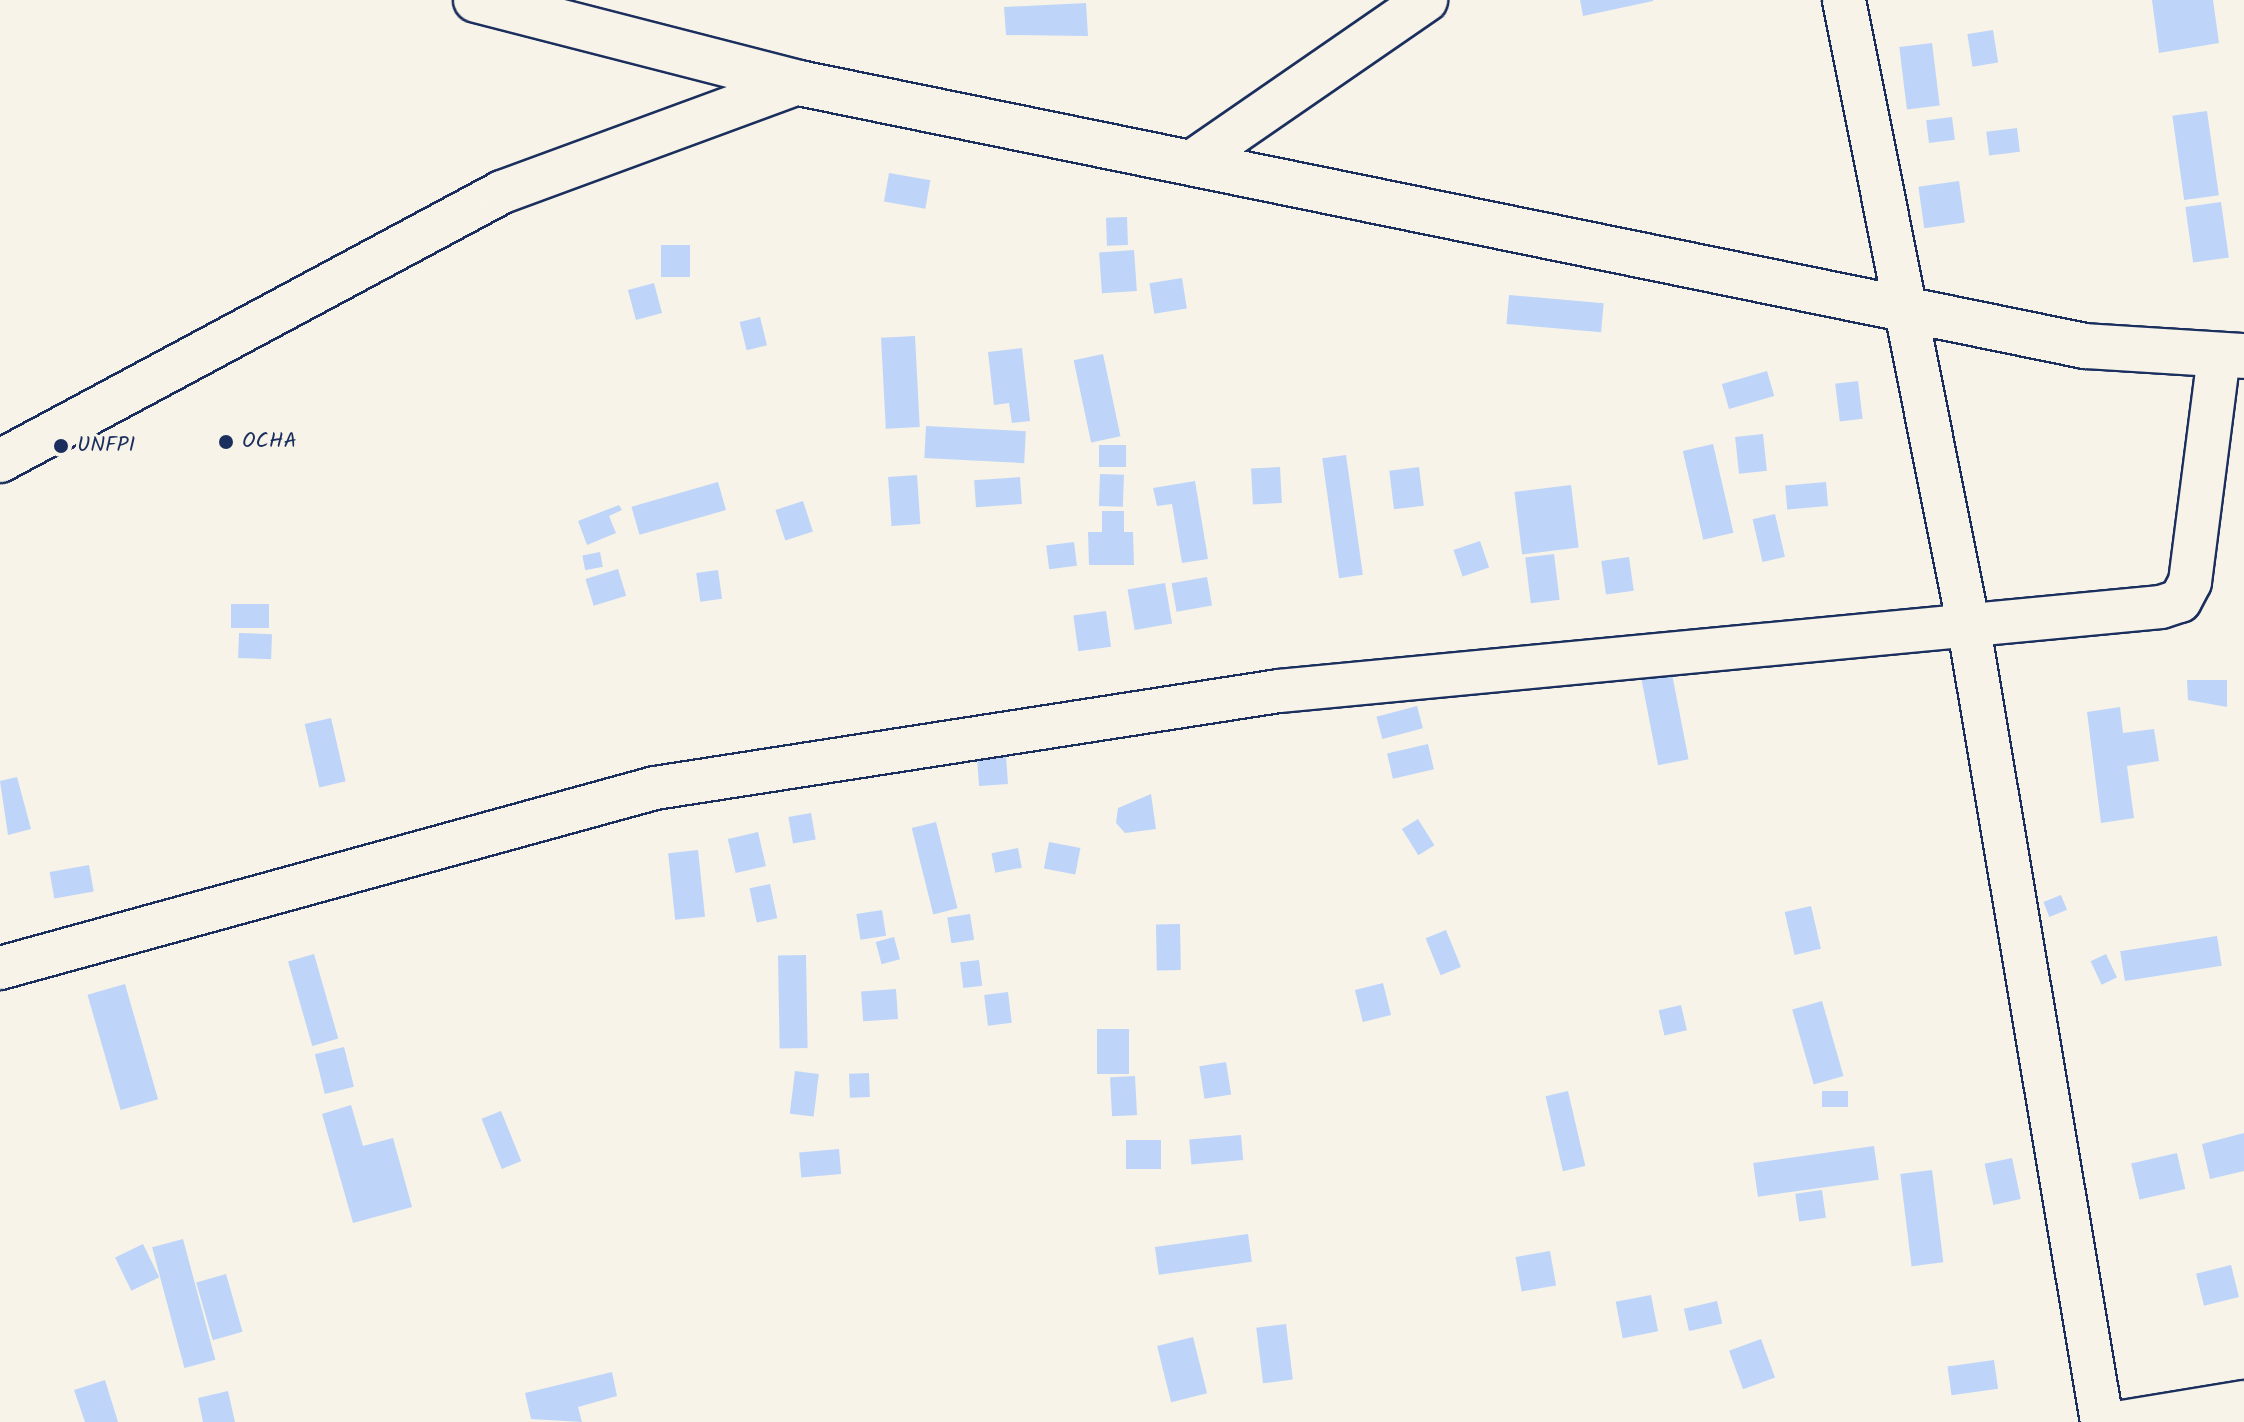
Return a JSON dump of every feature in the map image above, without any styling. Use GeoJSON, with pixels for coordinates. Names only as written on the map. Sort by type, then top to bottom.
{"type":"FeatureCollection","features":[{"type":"Feature","properties":{"kind":"main road"},"geometry":{"type":"LineString","coordinates":[[476,0],[799,83],[2085,346],[2232,356]]}},
{"type":"Feature","properties":{"kind":"street"},"geometry":{"type":"LineString","coordinates":[[1190,163],[1426,0]]}},
{"type":"Feature","properties":{"kind":"street"},"geometry":{"type":"LineString","coordinates":[[1844,0],[1969,628],[2102,1422]]}},
{"type":"Feature","properties":{"kind":"street"},"geometry":{"type":"LineString","coordinates":[[0,461],[502,192],[799,83]]}},
{"type":"Feature","properties":{"kind":"street"},"geometry":{"type":"LineString","coordinates":[[0,968],[655,788],[1279,691],[1743,641],[1969,628],[2180,601],[2190,582],[2232,356]]}},
{"type":"Feature","properties":{"kind":"street"},"geometry":{"type":"LineString","coordinates":[[2122,1422],[2244,1402]]}},
{"type":"Feature","properties":{"kind":"building"},"geometry":{"type":"Polygon","coordinates":[[[1580,0],[1653,0],[1653,1],[1583,16],[1580,0]]]}},
{"type":"Feature","properties":{"kind":"building"},"geometry":{"type":"Polygon","coordinates":[[[2152,0],[2213,0],[2219,43],[2159,53],[2152,0]]]}},
{"type":"Feature","properties":{"kind":"building"},"geometry":{"type":"Polygon","coordinates":[[[1086,3],[1088,36],[1006,35],[1004,7],[1086,3]]]}},
{"type":"Feature","properties":{"kind":"building"},"geometry":{"type":"Polygon","coordinates":[[[1993,30],[1998,63],[1972,67],[1967,34],[1993,30]]]}},
{"type":"Feature","properties":{"kind":"building"},"geometry":{"type":"Polygon","coordinates":[[[1932,43],[1940,106],[1907,110],[1899,47],[1932,43]]]}},
{"type":"Feature","properties":{"kind":"building"},"geometry":{"type":"Polygon","coordinates":[[[2207,111],[2219,195],[2184,200],[2172,116],[2207,111]]]}},
{"type":"Feature","properties":{"kind":"building"},"geometry":{"type":"Polygon","coordinates":[[[1952,117],[1955,140],[1929,143],[1926,120],[1952,117]]]}},
{"type":"Feature","properties":{"kind":"building"},"geometry":{"type":"Polygon","coordinates":[[[2017,128],[2020,152],[1989,156],[1986,132],[2017,128]]]}},
{"type":"Feature","properties":{"kind":"building"},"geometry":{"type":"Polygon","coordinates":[[[889,173],[930,180],[925,209],[884,202],[889,173]]]}},
{"type":"Feature","properties":{"kind":"building"},"geometry":{"type":"Polygon","coordinates":[[[1959,181],[1965,223],[1924,228],[1918,187],[1959,181]]]}},
{"type":"Feature","properties":{"kind":"building"},"geometry":{"type":"Polygon","coordinates":[[[2221,202],[2229,257],[2193,262],[2185,207],[2221,202]]]}},
{"type":"Feature","properties":{"kind":"building"},"geometry":{"type":"Polygon","coordinates":[[[1127,217],[1128,245],[1107,246],[1106,218],[1127,217]]]}},
{"type":"Feature","properties":{"kind":"building"},"geometry":{"type":"Polygon","coordinates":[[[661,245],[690,245],[690,277],[661,277],[661,245]]]}},
{"type":"Feature","properties":{"kind":"building"},"geometry":{"type":"Polygon","coordinates":[[[1134,250],[1137,291],[1102,293],[1099,252],[1134,250]]]}},
{"type":"Feature","properties":{"kind":"building"},"geometry":{"type":"Polygon","coordinates":[[[1182,278],[1187,309],[1154,314],[1149,283],[1182,278]]]}},
{"type":"Feature","properties":{"kind":"building"},"geometry":{"type":"Polygon","coordinates":[[[654,283],[662,313],[636,320],[628,290],[654,283]]]}},
{"type":"Feature","properties":{"kind":"building"},"geometry":{"type":"Polygon","coordinates":[[[1509,295],[1604,303],[1601,332],[1506,324],[1509,295]]]}},
{"type":"Feature","properties":{"kind":"building"},"geometry":{"type":"Polygon","coordinates":[[[760,317],[767,345],[747,350],[740,322],[760,317]]]}},
{"type":"Feature","properties":{"kind":"building"},"geometry":{"type":"Polygon","coordinates":[[[915,336],[920,427],[886,429],[881,338],[915,336]]]}},
{"type":"Feature","properties":{"kind":"building"},"geometry":{"type":"Polygon","coordinates":[[[1022,348],[1030,421],[1012,423],[1009,403],[994,405],[988,352],[1022,348]]]}},
{"type":"Feature","properties":{"kind":"building"},"geometry":{"type":"Polygon","coordinates":[[[1103,354],[1120,436],[1091,442],[1074,360],[1103,354]]]}},
{"type":"Feature","properties":{"kind":"building"},"geometry":{"type":"Polygon","coordinates":[[[1767,371],[1774,396],[1729,409],[1722,384],[1767,371]]]}},
{"type":"Feature","properties":{"kind":"building"},"geometry":{"type":"Polygon","coordinates":[[[1858,381],[1863,419],[1840,422],[1835,384],[1858,381]]]}},
{"type":"Feature","properties":{"kind":"building"},"geometry":{"type":"Polygon","coordinates":[[[926,426],[1026,431],[1024,463],[924,458],[926,426]]]}},
{"type":"Feature","properties":{"kind":"building"},"geometry":{"type":"Polygon","coordinates":[[[1763,434],[1767,471],[1739,474],[1735,437],[1763,434]]]}},
{"type":"Feature","properties":{"kind":"building"},"geometry":{"type":"Polygon","coordinates":[[[1713,444],[1733,533],[1703,540],[1683,451],[1713,444]]]}},
{"type":"Feature","properties":{"kind":"building"},"geometry":{"type":"Polygon","coordinates":[[[1099,445],[1126,445],[1126,467],[1099,467],[1099,445]]]}},
{"type":"Feature","properties":{"kind":"building"},"geometry":{"type":"Polygon","coordinates":[[[1346,455],[1363,575],[1339,578],[1322,458],[1346,455]]]}},
{"type":"Feature","properties":{"kind":"building"},"geometry":{"type":"Polygon","coordinates":[[[1280,467],[1282,503],[1253,504],[1251,469],[1280,467]]]}},
{"type":"Feature","properties":{"kind":"building"},"geometry":{"type":"Polygon","coordinates":[[[1419,467],[1424,506],[1394,509],[1389,471],[1419,467]]]}},
{"type":"Feature","properties":{"kind":"building"},"geometry":{"type":"Polygon","coordinates":[[[1100,474],[1124,475],[1123,507],[1099,506],[1100,474]]]}},
{"type":"Feature","properties":{"kind":"building"},"geometry":{"type":"Polygon","coordinates":[[[917,475],[920,524],[891,526],[888,477],[917,475]]]}},
{"type":"Feature","properties":{"kind":"building"},"geometry":{"type":"Polygon","coordinates":[[[1020,477],[1022,504],[976,507],[974,480],[1020,477]]]}},
{"type":"Feature","properties":{"kind":"building"},"geometry":{"type":"Polygon","coordinates":[[[1195,481],[1208,559],[1182,563],[1172,504],[1157,506],[1153,488],[1195,481]]]}},
{"type":"Feature","properties":{"kind":"building"},"geometry":{"type":"Polygon","coordinates":[[[718,482],[726,510],[639,535],[631,507],[718,482]]]}},
{"type":"Feature","properties":{"kind":"building"},"geometry":{"type":"Polygon","coordinates":[[[1826,482],[1828,506],[1787,509],[1785,486],[1826,482]]]}},
{"type":"Feature","properties":{"kind":"building"},"geometry":{"type":"Polygon","coordinates":[[[1571,485],[1579,548],[1522,554],[1514,492],[1571,485]]]}},
{"type":"Feature","properties":{"kind":"building"},"geometry":{"type":"Polygon","coordinates":[[[803,501],[813,531],[785,540],[775,510],[803,501]]]}},
{"type":"Feature","properties":{"kind":"building"},"geometry":{"type":"Polygon","coordinates":[[[619,505],[622,510],[609,516],[616,533],[587,545],[578,521],[619,505]]]}},
{"type":"Feature","properties":{"kind":"building"},"geometry":{"type":"Polygon","coordinates":[[[1102,511],[1124,511],[1124,532],[1133,532],[1134,565],[1089,565],[1088,532],[1102,532],[1102,511]]]}},
{"type":"Feature","properties":{"kind":"building"},"geometry":{"type":"Polygon","coordinates":[[[1775,514],[1785,557],[1762,562],[1753,519],[1775,514]]]}},
{"type":"Feature","properties":{"kind":"building"},"geometry":{"type":"Polygon","coordinates":[[[1480,541],[1489,567],[1463,577],[1454,550],[1480,541]]]}},
{"type":"Feature","properties":{"kind":"building"},"geometry":{"type":"Polygon","coordinates":[[[1074,542],[1077,566],[1049,569],[1046,545],[1074,542]]]}},
{"type":"Feature","properties":{"kind":"building"},"geometry":{"type":"Polygon","coordinates":[[[600,552],[603,567],[585,570],[582,555],[600,552]]]}},
{"type":"Feature","properties":{"kind":"building"},"geometry":{"type":"Polygon","coordinates":[[[1554,554],[1560,600],[1531,603],[1525,558],[1554,554]]]}},
{"type":"Feature","properties":{"kind":"building"},"geometry":{"type":"Polygon","coordinates":[[[1629,557],[1634,591],[1606,595],[1601,561],[1629,557]]]}},
{"type":"Feature","properties":{"kind":"building"},"geometry":{"type":"Polygon","coordinates":[[[618,569],[626,596],[594,606],[585,579],[618,569]]]}},
{"type":"Feature","properties":{"kind":"building"},"geometry":{"type":"Polygon","coordinates":[[[718,570],[722,599],[700,602],[696,573],[718,570]]]}},
{"type":"Feature","properties":{"kind":"building"},"geometry":{"type":"Polygon","coordinates":[[[1207,577],[1212,606],[1177,612],[1172,583],[1207,577]]]}},
{"type":"Feature","properties":{"kind":"building"},"geometry":{"type":"Polygon","coordinates":[[[1165,583],[1172,623],[1135,630],[1128,590],[1165,583]]]}},
{"type":"Feature","properties":{"kind":"building"},"geometry":{"type":"Polygon","coordinates":[[[231,604],[269,604],[269,628],[231,628],[231,604]]]}},
{"type":"Feature","properties":{"kind":"building"},"geometry":{"type":"Polygon","coordinates":[[[1106,611],[1111,647],[1078,651],[1073,616],[1106,611]]]}},
{"type":"Feature","properties":{"kind":"building"},"geometry":{"type":"Polygon","coordinates":[[[239,633],[272,634],[271,659],[238,658],[239,633]]]}},
{"type":"Feature","properties":{"kind":"building"},"geometry":{"type":"Polygon","coordinates":[[[1671,669],[1689,759],[1658,765],[1641,675],[1671,669]]]}},
{"type":"Feature","properties":{"kind":"building"},"geometry":{"type":"Polygon","coordinates":[[[2187,680],[2227,680],[2227,707],[2188,700],[2187,680]]]}},
{"type":"Feature","properties":{"kind":"building"},"geometry":{"type":"Polygon","coordinates":[[[1417,706],[1423,728],[1382,739],[1376,717],[1417,706]]]}},
{"type":"Feature","properties":{"kind":"building"},"geometry":{"type":"Polygon","coordinates":[[[2120,707],[2123,733],[2154,729],[2159,761],[2127,766],[2134,818],[2101,823],[2087,712],[2120,707]]]}},
{"type":"Feature","properties":{"kind":"building"},"geometry":{"type":"Polygon","coordinates":[[[331,718],[346,781],[319,787],[305,724],[331,718]]]}},
{"type":"Feature","properties":{"kind":"building"},"geometry":{"type":"Polygon","coordinates":[[[1428,744],[1434,769],[1393,779],[1387,753],[1428,744]]]}},
{"type":"Feature","properties":{"kind":"building"},"geometry":{"type":"Polygon","coordinates":[[[1006,756],[1008,784],[979,786],[977,758],[1006,756]]]}},
{"type":"Feature","properties":{"kind":"building"},"geometry":{"type":"Polygon","coordinates":[[[17,777],[31,829],[8,835],[0,781],[17,777]]]}},
{"type":"Feature","properties":{"kind":"building"},"geometry":{"type":"Polygon","coordinates":[[[1151,794],[1156,829],[1125,833],[1116,823],[1118,808],[1151,794]]]}},
{"type":"Feature","properties":{"kind":"building"},"geometry":{"type":"Polygon","coordinates":[[[811,813],[816,840],[793,844],[788,817],[811,813]]]}},
{"type":"Feature","properties":{"kind":"building"},"geometry":{"type":"Polygon","coordinates":[[[1418,819],[1434,845],[1418,855],[1402,829],[1418,819]]]}},
{"type":"Feature","properties":{"kind":"building"},"geometry":{"type":"Polygon","coordinates":[[[936,822],[958,908],[933,914],[912,828],[936,822]]]}},
{"type":"Feature","properties":{"kind":"building"},"geometry":{"type":"Polygon","coordinates":[[[758,832],[766,866],[736,873],[728,839],[758,832]]]}},
{"type":"Feature","properties":{"kind":"building"},"geometry":{"type":"Polygon","coordinates":[[[1049,842],[1080,848],[1075,875],[1044,869],[1049,842]]]}},
{"type":"Feature","properties":{"kind":"building"},"geometry":{"type":"Polygon","coordinates":[[[1018,848],[1022,868],[995,873],[991,853],[1018,848]]]}},
{"type":"Feature","properties":{"kind":"building"},"geometry":{"type":"Polygon","coordinates":[[[698,850],[705,917],[675,920],[668,853],[698,850]]]}},
{"type":"Feature","properties":{"kind":"building"},"geometry":{"type":"Polygon","coordinates":[[[89,865],[94,892],[54,899],[50,872],[89,865]]]}},
{"type":"Feature","properties":{"kind":"building"},"geometry":{"type":"Polygon","coordinates":[[[770,884],[777,918],[757,923],[749,888],[770,884]]]}},
{"type":"Feature","properties":{"kind":"building"},"geometry":{"type":"Polygon","coordinates":[[[2061,895],[2067,910],[2049,917],[2043,902],[2061,895]]]}},
{"type":"Feature","properties":{"kind":"building"},"geometry":{"type":"Polygon","coordinates":[[[1811,906],[1821,949],[1795,955],[1785,912],[1811,906]]]}},
{"type":"Feature","properties":{"kind":"building"},"geometry":{"type":"Polygon","coordinates":[[[882,910],[886,936],[860,940],[856,914],[882,910]]]}},
{"type":"Feature","properties":{"kind":"building"},"geometry":{"type":"Polygon","coordinates":[[[970,914],[974,940],[951,943],[947,918],[970,914]]]}},
{"type":"Feature","properties":{"kind":"building"},"geometry":{"type":"Polygon","coordinates":[[[1156,924],[1180,924],[1181,970],[1157,970],[1156,924]]]}},
{"type":"Feature","properties":{"kind":"building"},"geometry":{"type":"Polygon","coordinates":[[[1446,930],[1461,967],[1441,975],[1426,938],[1446,930]]]}},
{"type":"Feature","properties":{"kind":"building"},"geometry":{"type":"Polygon","coordinates":[[[2217,936],[2222,966],[2125,981],[2120,951],[2217,936]]]}},
{"type":"Feature","properties":{"kind":"building"},"geometry":{"type":"Polygon","coordinates":[[[894,937],[900,959],[882,964],[876,942],[894,937]]]}},
{"type":"Feature","properties":{"kind":"building"},"geometry":{"type":"Polygon","coordinates":[[[314,954],[338,1039],[312,1046],[288,961],[314,954]]]}},
{"type":"Feature","properties":{"kind":"building"},"geometry":{"type":"Polygon","coordinates":[[[2106,954],[2117,978],[2102,985],[2091,961],[2106,954]]]}},
{"type":"Feature","properties":{"kind":"building"},"geometry":{"type":"Polygon","coordinates":[[[778,955],[806,955],[808,1048],[780,1048],[778,955]]]}},
{"type":"Feature","properties":{"kind":"building"},"geometry":{"type":"Polygon","coordinates":[[[979,960],[982,986],[963,988],[960,962],[979,960]]]}},
{"type":"Feature","properties":{"kind":"building"},"geometry":{"type":"Polygon","coordinates":[[[1383,983],[1391,1015],[1363,1022],[1355,990],[1383,983]]]}},
{"type":"Feature","properties":{"kind":"building"},"geometry":{"type":"Polygon","coordinates":[[[125,984],[158,1099],[121,1110],[88,995],[125,984]]]}},
{"type":"Feature","properties":{"kind":"building"},"geometry":{"type":"Polygon","coordinates":[[[896,989],[898,1019],[863,1021],[861,991],[896,989]]]}},
{"type":"Feature","properties":{"kind":"building"},"geometry":{"type":"Polygon","coordinates":[[[1008,992],[1012,1023],[988,1026],[984,995],[1008,992]]]}},
{"type":"Feature","properties":{"kind":"building"},"geometry":{"type":"Polygon","coordinates":[[[1822,1001],[1843,1076],[1814,1085],[1792,1010],[1822,1001]]]}},
{"type":"Feature","properties":{"kind":"building"},"geometry":{"type":"Polygon","coordinates":[[[1681,1005],[1687,1030],[1664,1036],[1659,1010],[1681,1005]]]}},
{"type":"Feature","properties":{"kind":"building"},"geometry":{"type":"Polygon","coordinates":[[[1097,1029],[1129,1029],[1129,1074],[1097,1074],[1097,1029]]]}},
{"type":"Feature","properties":{"kind":"building"},"geometry":{"type":"Polygon","coordinates":[[[344,1047],[354,1087],[325,1094],[315,1054],[344,1047]]]}},
{"type":"Feature","properties":{"kind":"building"},"geometry":{"type":"Polygon","coordinates":[[[1226,1062],[1231,1095],[1204,1099],[1199,1066],[1226,1062]]]}},
{"type":"Feature","properties":{"kind":"building"},"geometry":{"type":"Polygon","coordinates":[[[795,1071],[819,1074],[814,1117],[790,1114],[795,1071]]]}},
{"type":"Feature","properties":{"kind":"building"},"geometry":{"type":"Polygon","coordinates":[[[869,1073],[870,1097],[850,1098],[849,1074],[869,1073]]]}},
{"type":"Feature","properties":{"kind":"building"},"geometry":{"type":"Polygon","coordinates":[[[1135,1076],[1137,1115],[1112,1116],[1110,1077],[1135,1076]]]}},
{"type":"Feature","properties":{"kind":"building"},"geometry":{"type":"Polygon","coordinates":[[[1568,1091],[1585,1166],[1563,1171],[1546,1096],[1568,1091]]]}},
{"type":"Feature","properties":{"kind":"building"},"geometry":{"type":"Polygon","coordinates":[[[1822,1091],[1848,1091],[1848,1107],[1822,1107],[1822,1091]]]}},
{"type":"Feature","properties":{"kind":"building"},"geometry":{"type":"Polygon","coordinates":[[[351,1105],[363,1146],[393,1138],[412,1207],[353,1223],[322,1114],[351,1105]]]}},
{"type":"Feature","properties":{"kind":"building"},"geometry":{"type":"Polygon","coordinates":[[[501,1111],[521,1161],[502,1169],[482,1119],[501,1111]]]}},
{"type":"Feature","properties":{"kind":"building"},"geometry":{"type":"Polygon","coordinates":[[[2244,1133],[2244,1171],[2210,1179],[2202,1144],[2244,1133]]]}},
{"type":"Feature","properties":{"kind":"building"},"geometry":{"type":"Polygon","coordinates":[[[1241,1135],[1243,1160],[1191,1164],[1189,1140],[1241,1135]]]}},
{"type":"Feature","properties":{"kind":"building"},"geometry":{"type":"Polygon","coordinates":[[[1126,1140],[1161,1140],[1161,1169],[1126,1169],[1126,1140]]]}},
{"type":"Feature","properties":{"kind":"building"},"geometry":{"type":"Polygon","coordinates":[[[1874,1146],[1879,1180],[1758,1197],[1753,1163],[1874,1146]]]}},
{"type":"Feature","properties":{"kind":"building"},"geometry":{"type":"Polygon","coordinates":[[[839,1149],[841,1174],[801,1177],[799,1152],[839,1149]]]}},
{"type":"Feature","properties":{"kind":"building"},"geometry":{"type":"Polygon","coordinates":[[[2177,1153],[2185,1189],[2140,1200],[2131,1164],[2177,1153]]]}},
{"type":"Feature","properties":{"kind":"building"},"geometry":{"type":"Polygon","coordinates":[[[2012,1158],[2021,1199],[1993,1205],[1985,1164],[2012,1158]]]}},
{"type":"Feature","properties":{"kind":"building"},"geometry":{"type":"Polygon","coordinates":[[[1932,1170],[1943,1262],[1912,1266],[1900,1174],[1932,1170]]]}},
{"type":"Feature","properties":{"kind":"building"},"geometry":{"type":"Polygon","coordinates":[[[1822,1190],[1826,1218],[1799,1221],[1795,1194],[1822,1190]]]}},
{"type":"Feature","properties":{"kind":"building"},"geometry":{"type":"Polygon","coordinates":[[[1248,1234],[1252,1262],[1159,1275],[1155,1247],[1248,1234]]]}},
{"type":"Feature","properties":{"kind":"building"},"geometry":{"type":"Polygon","coordinates":[[[183,1239],[215,1360],[184,1368],[152,1247],[183,1239]]]}},
{"type":"Feature","properties":{"kind":"building"},"geometry":{"type":"Polygon","coordinates":[[[143,1244],[159,1277],[131,1291],[115,1258],[143,1244]]]}},
{"type":"Feature","properties":{"kind":"building"},"geometry":{"type":"Polygon","coordinates":[[[1550,1251],[1556,1285],[1522,1292],[1516,1257],[1550,1251]]]}},
{"type":"Feature","properties":{"kind":"building"},"geometry":{"type":"Polygon","coordinates":[[[2231,1265],[2239,1297],[2204,1306],[2196,1274],[2231,1265]]]}},
{"type":"Feature","properties":{"kind":"building"},"geometry":{"type":"Polygon","coordinates":[[[226,1274],[243,1332],[213,1340],[196,1283],[226,1274]]]}},
{"type":"Feature","properties":{"kind":"building"},"geometry":{"type":"Polygon","coordinates":[[[1651,1295],[1658,1331],[1623,1338],[1616,1302],[1651,1295]]]}},
{"type":"Feature","properties":{"kind":"building"},"geometry":{"type":"Polygon","coordinates":[[[1717,1301],[1722,1323],[1689,1331],[1684,1309],[1717,1301]]]}},
{"type":"Feature","properties":{"kind":"building"},"geometry":{"type":"Polygon","coordinates":[[[1286,1324],[1293,1380],[1263,1383],[1256,1328],[1286,1324]]]}},
{"type":"Feature","properties":{"kind":"building"},"geometry":{"type":"Polygon","coordinates":[[[1193,1337],[1207,1393],[1171,1402],[1157,1346],[1193,1337]]]}},
{"type":"Feature","properties":{"kind":"building"},"geometry":{"type":"Polygon","coordinates":[[[1761,1339],[1775,1378],[1743,1389],[1729,1351],[1761,1339]]]}},
{"type":"Feature","properties":{"kind":"building"},"geometry":{"type":"Polygon","coordinates":[[[1994,1360],[1998,1389],[1951,1395],[1947,1367],[1994,1360]]]}},
{"type":"Feature","properties":{"kind":"building"},"geometry":{"type":"Polygon","coordinates":[[[612,1372],[617,1396],[578,1407],[582,1422],[531,1419],[525,1393],[612,1372]]]}},
{"type":"Feature","properties":{"kind":"building"},"geometry":{"type":"Polygon","coordinates":[[[105,1380],[118,1422],[85,1422],[74,1390],[105,1380]]]}},
{"type":"Feature","properties":{"kind":"building"},"geometry":{"type":"Polygon","coordinates":[[[228,1391],[235,1422],[203,1422],[198,1398],[228,1391]]]}},
{"type":"Feature","properties":{"kind":"place","name":"OCHA"},"geometry":{"type":"Point","coordinates":[226,442]}},
{"type":"Feature","properties":{"kind":"place","name":"UNFPI"},"geometry":{"type":"Point","coordinates":[61,446]}}]}
